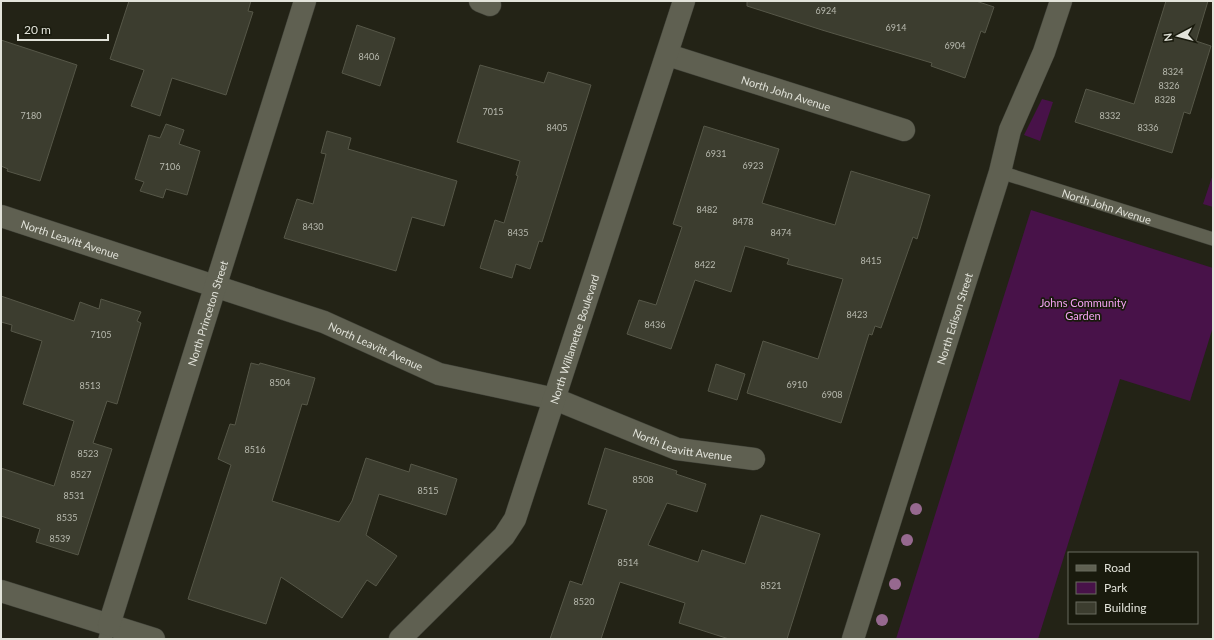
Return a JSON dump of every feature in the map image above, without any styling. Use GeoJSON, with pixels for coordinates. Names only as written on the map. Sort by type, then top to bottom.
{"type":"FeatureCollection","features":[{"type":"Feature","properties":{"kind":"street","name":"North Princeton Street"},"geometry":{"type":"LineString","coordinates":[[107,632],[305,1]]}},
{"type":"Feature","properties":{"kind":"street","name":"North Willamette Boulevard"},"geometry":{"type":"LineString","coordinates":[[400,639],[509,530],[515,519],[668,55],[684,1]]}},
{"type":"Feature","properties":{"kind":"street","name":"North Edison Street"},"geometry":{"type":"LineString","coordinates":[[853,639],[1000,172],[1010,130],[1046,45],[1061,1]]}},
{"type":"Feature","properties":{"kind":"street","name":"North John Avenue"},"geometry":{"type":"LineString","coordinates":[[668,55],[904,130]]}},
{"type":"Feature","properties":{"kind":"street","name":"North Leavitt Avenue"},"geometry":{"type":"LineString","coordinates":[[1,216],[216,285],[324,322],[439,374],[555,399],[677,450],[754,459]]}},
{"type":"Feature","properties":{"kind":"street"},"geometry":{"type":"LineString","coordinates":[[1,591],[107,632],[154,639]]}},
{"type":"Feature","properties":{"kind":"lane","name":"North John Avenue"},"geometry":{"type":"LineString","coordinates":[[1000,172],[1213,239]]}},
{"type":"Feature","properties":{"kind":"green space"},"geometry":{"type":"Polygon","coordinates":[[[1042,99],[1053,102],[1040,141],[1024,135],[1042,99]]]}},
{"type":"Feature","properties":{"kind":"green space"},"geometry":{"type":"Polygon","coordinates":[[[1213,174],[1213,207],[1203,204],[1213,174]]]}},
{"type":"Feature","properties":{"kind":"green space","name":"Johns Community Garden"},"geometry":{"type":"Polygon","coordinates":[[[1031,210],[1213,268],[1213,327],[1190,401],[1120,379],[1038,639],[896,639],[1031,210]]]}},
{"type":"Feature","properties":{"kind":"building"},"geometry":{"type":"Polygon","coordinates":[[[129,1],[251,1],[248,11],[253,12],[226,95],[172,78],[160,116],[131,106],[144,70],[110,59],[129,1]]]}},
{"type":"Feature","properties":{"kind":"building"},"geometry":{"type":"Polygon","coordinates":[[[747,1],[976,1],[994,7],[985,33],[981,31],[965,78],[931,66],[932,63],[747,6],[747,1]]]}},
{"type":"Feature","properties":{"kind":"building"},"geometry":{"type":"Polygon","coordinates":[[[1166,1],[1208,1],[1196,41],[1211,46],[1190,114],[1184,112],[1172,153],[1075,122],[1086,89],[1134,104],[1166,1]]]}},
{"type":"Feature","properties":{"kind":"building"},"geometry":{"type":"Polygon","coordinates":[[[357,25],[395,38],[380,86],[342,73],[357,25]]]}},
{"type":"Feature","properties":{"kind":"building"},"geometry":{"type":"Polygon","coordinates":[[[1,40],[77,65],[40,181],[7,171],[8,169],[1,166],[1,40]]]}},
{"type":"Feature","properties":{"kind":"building"},"geometry":{"type":"Polygon","coordinates":[[[480,65],[544,83],[548,72],[591,85],[542,242],[539,241],[530,269],[516,264],[512,278],[480,268],[495,220],[504,223],[518,176],[516,175],[520,161],[457,142],[480,65]]]}},
{"type":"Feature","properties":{"kind":"building"},"geometry":{"type":"Polygon","coordinates":[[[166,124],[184,130],[179,144],[200,151],[187,195],[166,189],[163,198],[140,191],[144,182],[135,179],[149,135],[160,138],[166,124]]]}},
{"type":"Feature","properties":{"kind":"building"},"geometry":{"type":"Polygon","coordinates":[[[704,126],[779,149],[762,203],[835,225],[851,171],[930,195],[917,239],[913,237],[881,328],[875,326],[872,335],[869,334],[841,423],[747,393],[763,341],[818,359],[843,279],[787,264],[789,259],[745,246],[731,292],[695,280],[671,349],[627,334],[639,300],[656,305],[682,227],[673,224],[704,126]]]}},
{"type":"Feature","properties":{"kind":"building"},"geometry":{"type":"Polygon","coordinates":[[[327,131],[351,138],[348,149],[457,181],[444,226],[412,217],[396,271],[284,238],[297,199],[313,204],[326,154],[321,153],[327,131]]]}},
{"type":"Feature","properties":{"kind":"building"},"geometry":{"type":"Polygon","coordinates":[[[1,296],[74,321],[80,302],[99,309],[101,299],[141,312],[137,321],[141,323],[117,404],[107,401],[93,443],[112,449],[78,555],[36,542],[40,529],[1,516],[1,468],[54,486],[74,421],[23,404],[42,341],[11,331],[12,325],[1,322],[1,296]]]}},
{"type":"Feature","properties":{"kind":"building"},"geometry":{"type":"Polygon","coordinates":[[[251,363],[259,365],[260,363],[315,378],[307,405],[302,404],[272,501],[339,522],[352,501],[366,458],[409,472],[411,464],[457,479],[446,515],[379,494],[366,535],[397,556],[376,586],[367,580],[342,618],[281,577],[266,624],[188,599],[231,465],[218,459],[230,424],[235,425],[251,363]]]}},
{"type":"Feature","properties":{"kind":"building"},"geometry":{"type":"Polygon","coordinates":[[[716,364],[745,374],[737,400],[708,391],[716,364]]]}},
{"type":"Feature","properties":{"kind":"building"},"geometry":{"type":"Polygon","coordinates":[[[605,448],[677,471],[676,474],[706,484],[697,512],[667,503],[648,545],[698,562],[702,550],[745,564],[761,515],[820,534],[787,639],[729,639],[679,623],[685,603],[620,582],[601,639],[550,639],[570,581],[582,585],[607,510],[588,504],[605,448]]]}}]}
